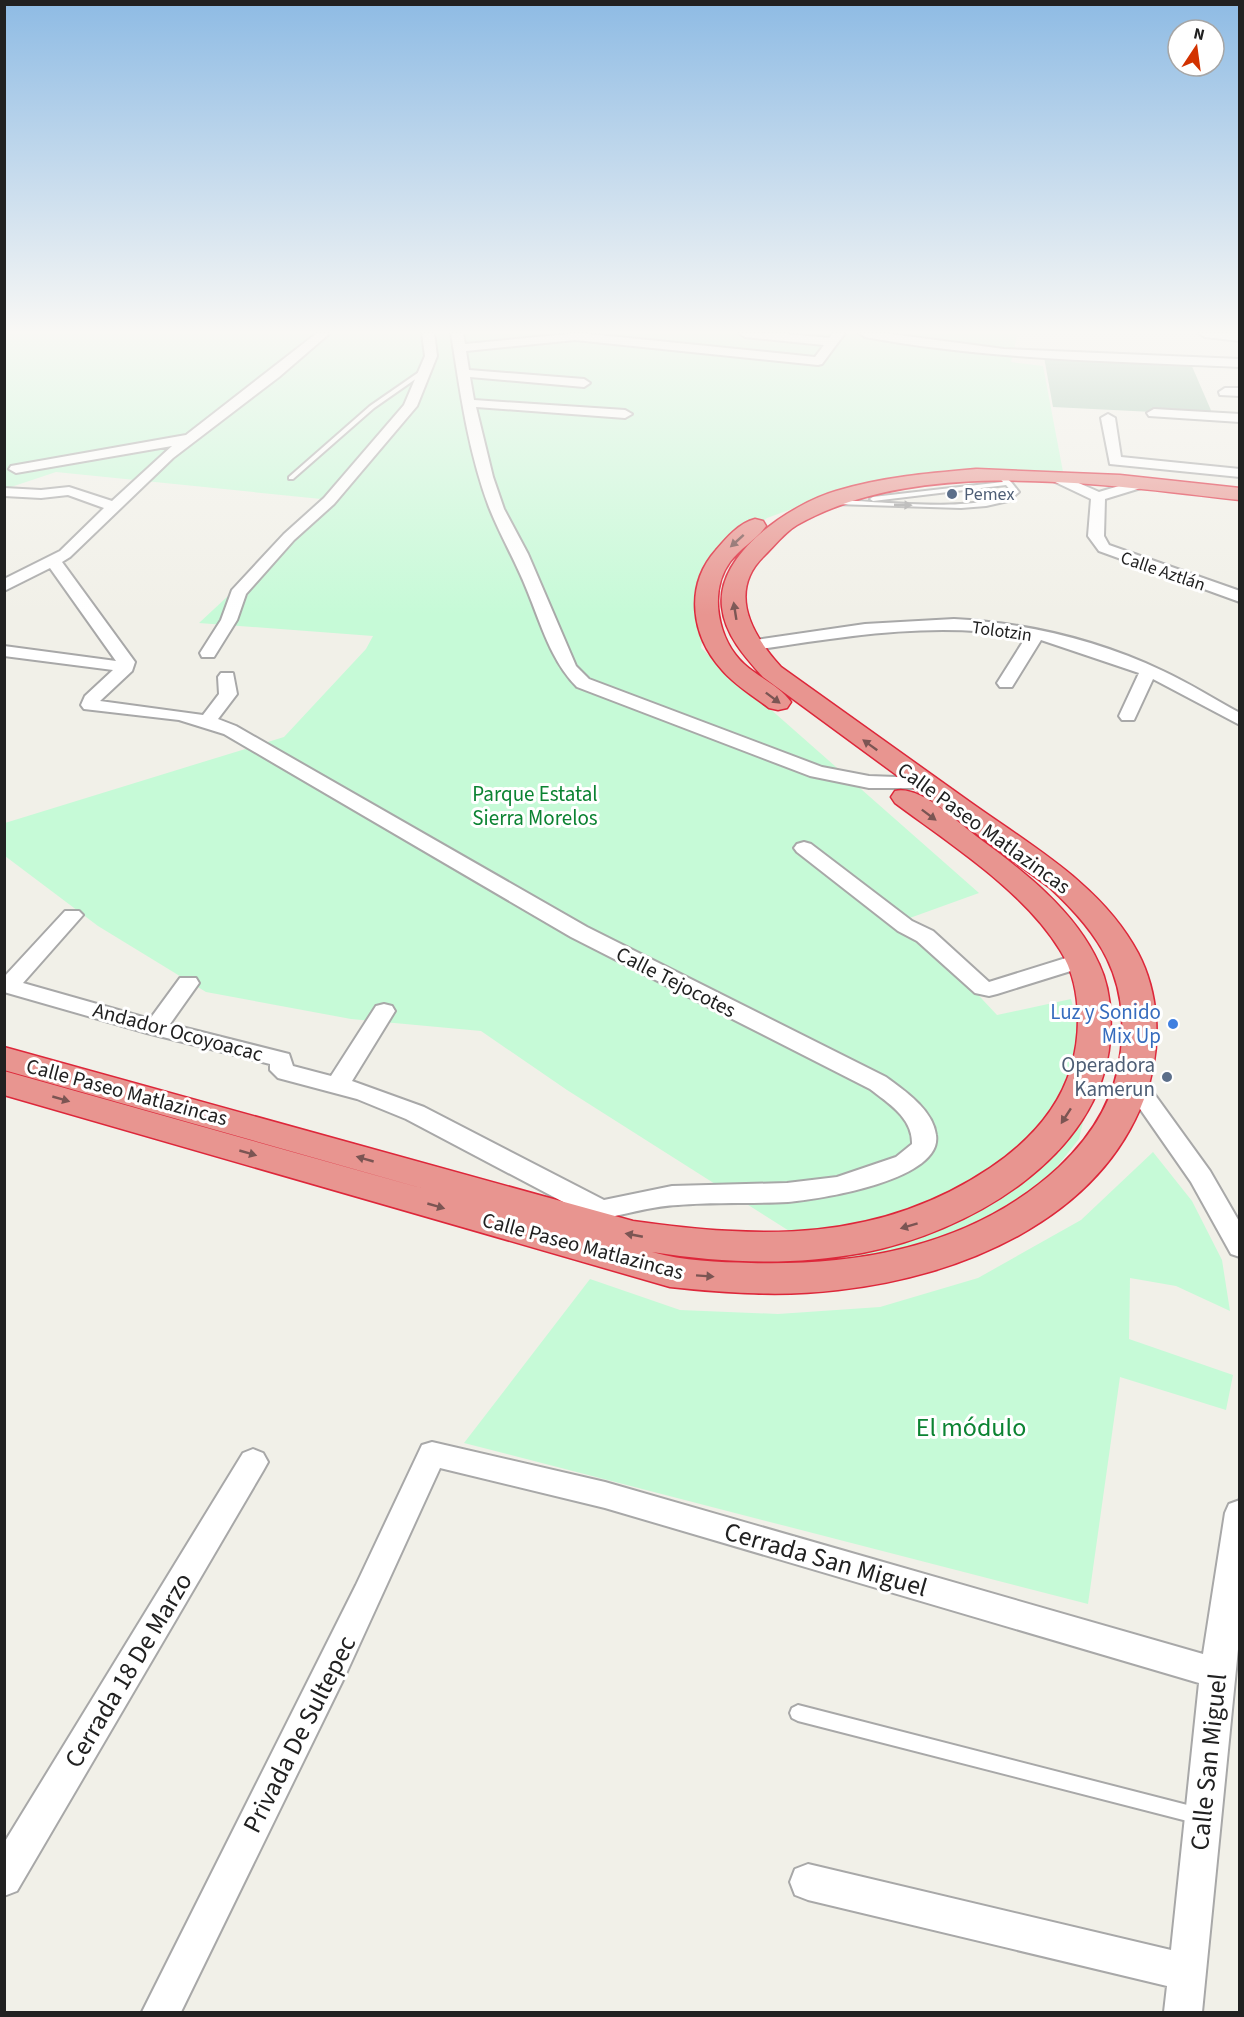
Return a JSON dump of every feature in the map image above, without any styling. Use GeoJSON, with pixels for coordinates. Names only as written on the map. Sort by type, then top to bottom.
{"type":"FeatureCollection","features":[{"type":"Feature","properties":{"kind":"highway","name":"Calle Paseo Matlazincas"},"geometry":{"type":"LineString","coordinates":[[4,1058],[598,1218],[633,1235],[706,1246],[785,1249],[839,1243],[881,1234],[919,1223],[956,1207],[1018,1168],[1063,1123],[1078,1097],[1088,1070],[1094,1030],[1090,984],[1082,960],[1058,925],[1028,895],[953,833],[742,674],[717,646],[704,606],[706,585],[718,561],[737,540],[770,515],[807,496],[858,480],[922,470],[1032,467],[1234,493]]}},
{"type":"Feature","properties":{"kind":"highway","name":"Calle Paseo Matlazincas"},"geometry":{"type":"LineString","coordinates":[[4,1083],[637,1264],[699,1276],[782,1278],[872,1270],[929,1257],[991,1234],[1047,1198],[1078,1173],[1102,1144],[1117,1121],[1134,1083],[1139,1047],[1139,1002],[1126,960],[1101,919],[1035,861],[790,688],[748,646],[733,609],[734,588],[743,566],[756,547],[798,514],[824,503],[896,484],[944,477],[1004,479],[1056,477],[1234,493]]}},
{"type":"Feature","properties":{"kind":"street"},"geometry":{"type":"LineString","coordinates":[[4,586],[54,561],[73,548],[151,469],[204,427]]}},
{"type":"Feature","properties":{"kind":"street"},"geometry":{"type":"LineString","coordinates":[[208,653],[229,620],[235,596],[289,537],[329,501],[392,427]]}},
{"type":"Feature","properties":{"kind":"street"},"geometry":{"type":"LineString","coordinates":[[474,427],[486,477],[497,508],[520,554],[568,668],[574,676],[618,698],[817,771],[887,784],[923,784]]}},
{"type":"Feature","properties":{"kind":"street"},"geometry":{"type":"LineString","coordinates":[[1109,427],[1115,461],[1239,473]]}},
{"type":"Feature","properties":{"kind":"street"},"geometry":{"type":"LineString","coordinates":[[16,469],[188,439]]}},
{"type":"Feature","properties":{"kind":"street"},"geometry":{"type":"LineString","coordinates":[[1056,477],[1098,497],[1139,484]]}},
{"type":"Feature","properties":{"kind":"street"},"geometry":{"type":"LineString","coordinates":[[4,492],[35,494],[69,491],[113,506]]}},
{"type":"Feature","properties":{"kind":"street","name":"Calle Aztlán"},"geometry":{"type":"LineString","coordinates":[[1098,497],[1096,536],[1104,548],[1239,597]]}},
{"type":"Feature","properties":{"kind":"street"},"geometry":{"type":"LineString","coordinates":[[4,651],[126,667],[124,658],[70,588],[54,561]]}},
{"type":"Feature","properties":{"kind":"street","name":"Tolotzin"},"geometry":{"type":"LineString","coordinates":[[748,646],[911,625],[984,626],[1036,634],[1148,671],[1239,720]]}},
{"type":"Feature","properties":{"kind":"street"},"geometry":{"type":"LineString","coordinates":[[1006,683],[1036,634]]}},
{"type":"Feature","properties":{"kind":"street","name":"Calle Tejocotes"},"geometry":{"type":"LineString","coordinates":[[126,667],[89,704],[207,721],[261,747],[350,801],[579,932],[878,1083],[900,1100],[922,1127],[924,1143],[918,1155],[872,1176],[842,1185],[777,1195],[667,1197],[598,1218]]}},
{"type":"Feature","properties":{"kind":"street"},"geometry":{"type":"LineString","coordinates":[[1128,716],[1148,671]]}},
{"type":"Feature","properties":{"kind":"street"},"geometry":{"type":"LineString","coordinates":[[207,721],[228,694],[227,676]]}},
{"type":"Feature","properties":{"kind":"street"},"geometry":{"type":"LineString","coordinates":[[804,848],[905,926],[925,936],[982,988],[989,989],[1082,960]]}},
{"type":"Feature","properties":{"kind":"street"},"geometry":{"type":"LineString","coordinates":[[7,986],[72,915]]}},
{"type":"Feature","properties":{"kind":"street"},"geometry":{"type":"LineString","coordinates":[[155,1028],[188,983]]}},
{"type":"Feature","properties":{"kind":"street","name":"Andador Ocoyoacac"},"geometry":{"type":"LineString","coordinates":[[7,986],[155,1028],[281,1059],[282,1070],[286,1072],[390,1102],[449,1128],[598,1218]]}},
{"type":"Feature","properties":{"kind":"street"},"geometry":{"type":"LineString","coordinates":[[337,1086],[384,1011]]}},
{"type":"Feature","properties":{"kind":"street"},"geometry":{"type":"LineString","coordinates":[[1134,1083],[1201,1177],[1239,1247]]}},
{"type":"Feature","properties":{"kind":"street","name":"Cerrada San Miguel"},"geometry":{"type":"LineString","coordinates":[[432,1454],[605,1495],[1216,1673]]}},
{"type":"Feature","properties":{"kind":"street","name":"Privada De Sultepec"},"geometry":{"type":"LineString","coordinates":[[160,2013],[236,1856],[371,1593],[432,1454]]}},
{"type":"Feature","properties":{"kind":"street","name":"Cerrada 18 De Marzo"},"geometry":{"type":"LineString","coordinates":[[4,1878],[253,1462]]}},
{"type":"Feature","properties":{"kind":"street","name":"Calle San Miguel"},"geometry":{"type":"LineString","coordinates":[[1183,2013],[1216,1673],[1239,1513]]}},
{"type":"Feature","properties":{"kind":"street"},"geometry":{"type":"LineString","coordinates":[[808,1882],[1186,1972]]}},
{"type":"Feature","properties":{"kind":"lane"},"geometry":{"type":"LineString","coordinates":[[291,478],[349,427]]}},
{"type":"Feature","properties":{"kind":"lane"},"geometry":{"type":"LineString","coordinates":[[824,503],[985,505],[1014,496],[1016,490],[1004,479],[852,502]]}},
{"type":"Feature","properties":{"kind":"lane"},"geometry":{"type":"LineString","coordinates":[[798,1713],[1202,1816]]}},
{"type":"Feature","properties":{"kind":"green space","name":"Parque Estatal Sierra Morelos"},"geometry":{"type":"Polygon","coordinates":[[[5,427],[1055,427],[1064,477],[993,475],[836,493],[767,518],[712,568],[701,648],[979,893],[907,919],[997,1015],[1071,999],[1093,1080],[1079,1139],[1032,1198],[865,1279],[567,1090],[481,1031],[351,1019],[206,992],[98,926],[5,856],[5,823],[284,737],[366,649],[373,636],[199,623],[331,500],[56,472],[5,489],[5,427]]]}},
{"type":"Feature","properties":{"kind":"green space","name":"El módulo"},"geometry":{"type":"Polygon","coordinates":[[[1153,1152],[1192,1201],[1222,1260],[1230,1311],[1176,1286],[1130,1278],[1129,1339],[1233,1375],[1226,1410],[1120,1377],[1088,1604],[464,1443],[590,1279],[680,1310],[778,1314],[880,1307],[978,1278],[1081,1220],[1153,1152]]]}},
{"type":"Feature","properties":{"kind":"place","name":"Pemex"},"geometry":{"type":"Point","coordinates":[952,494]}},
{"type":"Feature","properties":{"kind":"place","name":"Luz y Sonido Mix Up"},"geometry":{"type":"Point","coordinates":[1173,1024]}},
{"type":"Feature","properties":{"kind":"place","name":"Operadora Kamerun"},"geometry":{"type":"Point","coordinates":[1167,1077]}}]}
